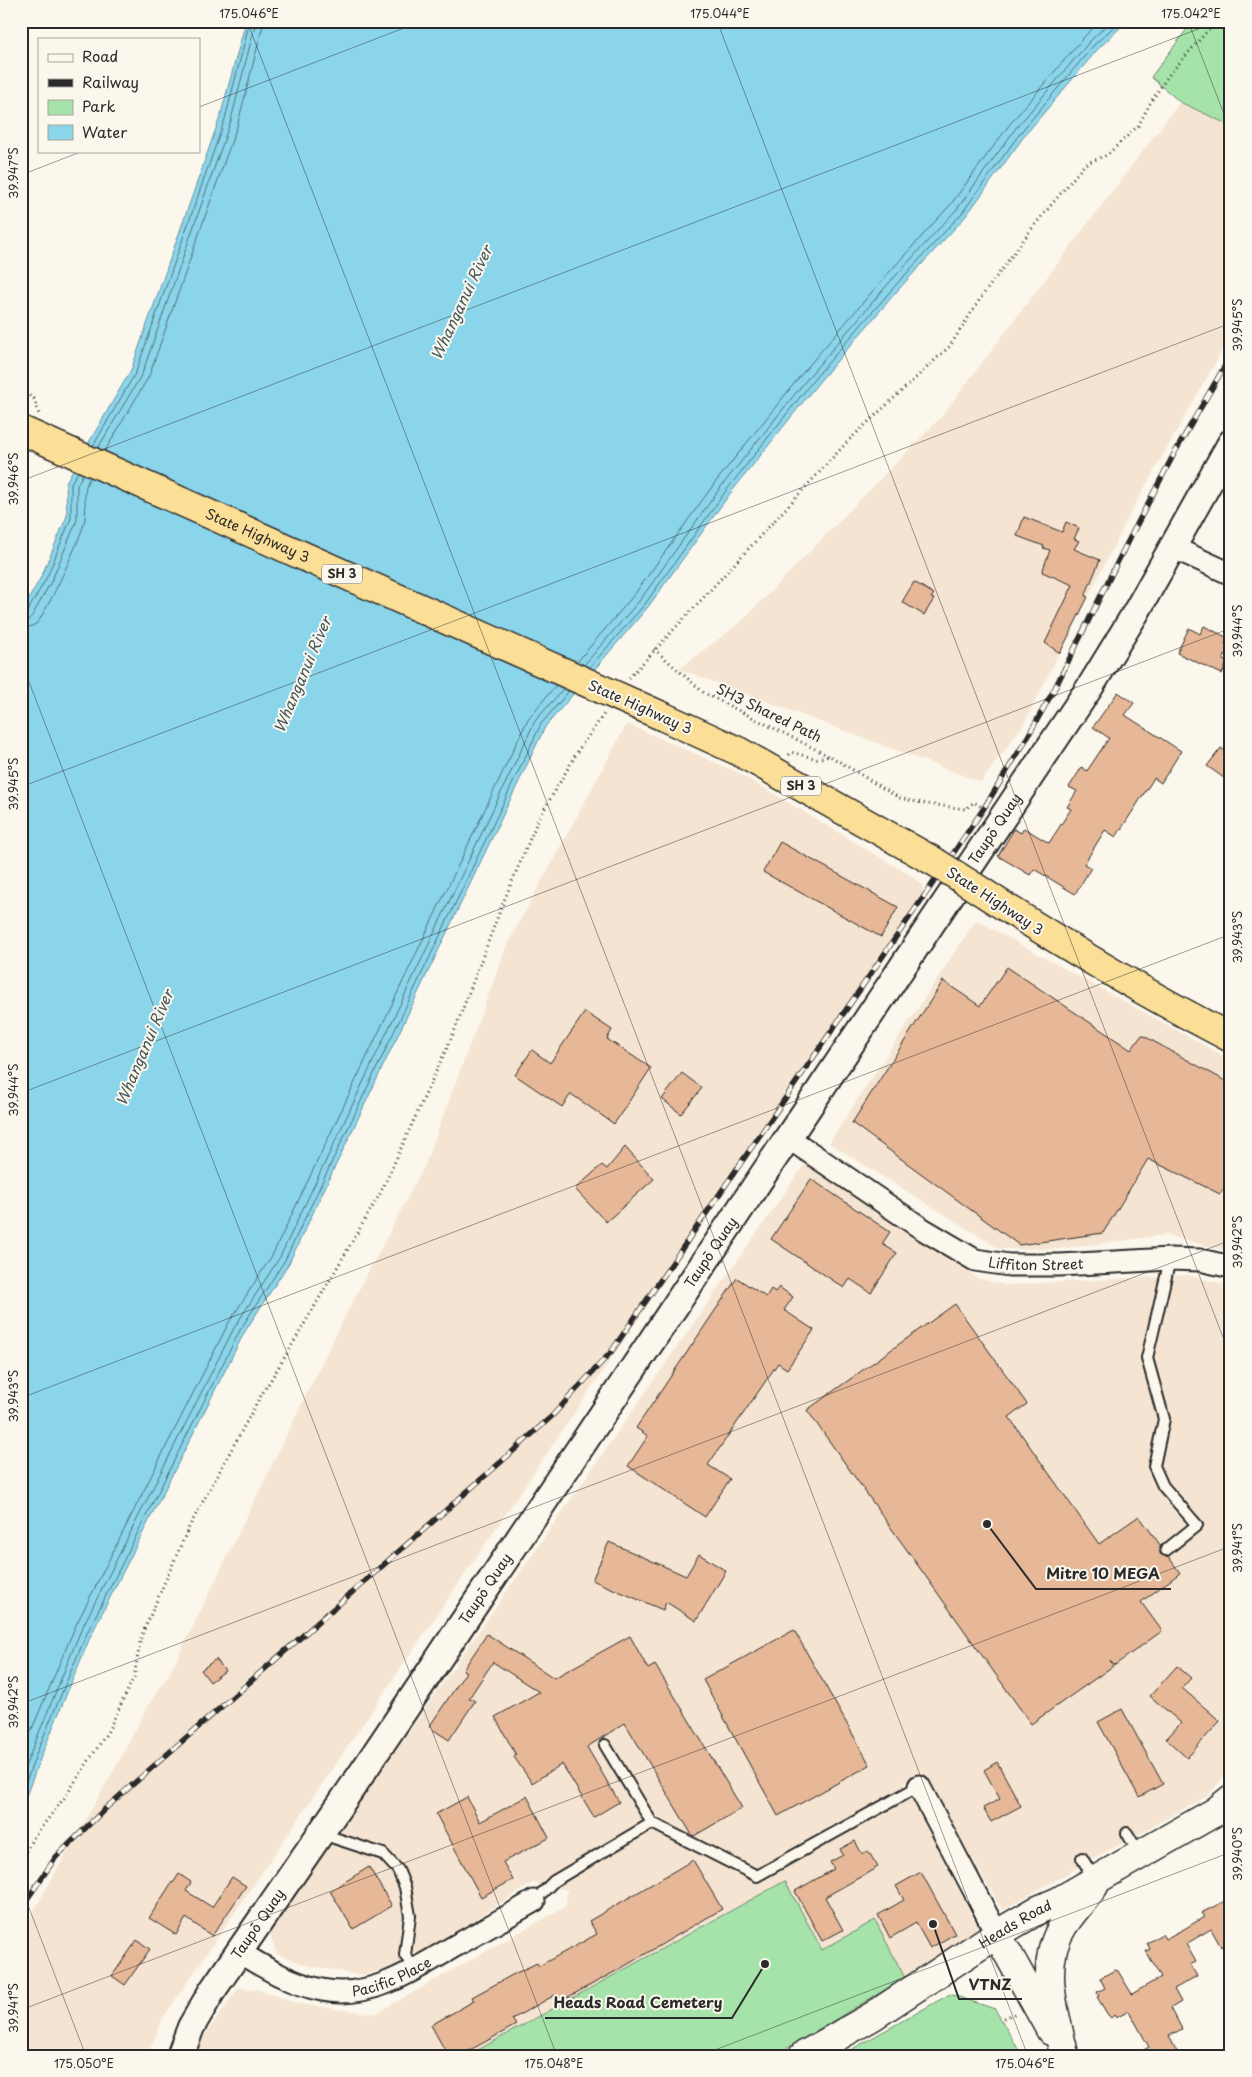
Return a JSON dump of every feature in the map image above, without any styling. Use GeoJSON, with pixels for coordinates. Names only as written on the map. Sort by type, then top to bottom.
{"type":"FeatureCollection","features":[{"type":"Feature","properties":{"kind":"highway","name":"State Highway 3"},"geometry":{"type":"LineString","coordinates":[[21,430],[738,751],[935,862],[1059,942],[1139,989],[1231,1038]]}},
{"type":"Feature","properties":{"kind":"main road","name":"Heads Road"},"geometry":{"type":"LineString","coordinates":[[803,2056],[873,2016],[1133,1844],[1214,1812],[1231,1800]]}},
{"type":"Feature","properties":{"kind":"main road"},"geometry":{"type":"LineString","coordinates":[[1065,2055],[1052,1999],[1049,1968],[1052,1954],[1063,1926],[1093,1871]]}},
{"type":"Feature","properties":{"kind":"main road"},"geometry":{"type":"LineString","coordinates":[[997,1934],[1065,2055]]}},
{"type":"Feature","properties":{"kind":"street","name":"Taupō Quay"},"geometry":{"type":"LineString","coordinates":[[180,2056],[191,2027],[212,1991],[320,1834],[1110,657],[1231,443]]}},
{"type":"Feature","properties":{"kind":"street"},"geometry":{"type":"LineString","coordinates":[[1172,548],[1231,574]]}},
{"type":"Feature","properties":{"kind":"street","name":"Liffiton Street"},"geometry":{"type":"LineString","coordinates":[[787,1137],[922,1228],[975,1260],[1009,1265],[1060,1265],[1170,1259],[1200,1260],[1231,1267]]}},
{"type":"Feature","properties":{"kind":"street"},"geometry":{"type":"LineString","coordinates":[[919,1786],[997,1934]]}},
{"type":"Feature","properties":{"kind":"street","name":"Pacific Place"},"geometry":{"type":"LineString","coordinates":[[239,1952],[283,1977],[321,1990],[340,1992],[374,1987],[395,1980],[414,1970],[534,1901]]}},
{"type":"Feature","properties":{"kind":"lane"},"geometry":{"type":"LineString","coordinates":[[1166,1550],[1197,1525],[1163,1486],[1154,1466],[1164,1419],[1147,1358],[1170,1259]]}},
{"type":"Feature","properties":{"kind":"lane"},"geometry":{"type":"LineString","coordinates":[[606,1745],[652,1823],[757,1876],[919,1786]]}},
{"type":"Feature","properties":{"kind":"lane"},"geometry":{"type":"LineString","coordinates":[[534,1901],[554,1881],[652,1823]]}},
{"type":"Feature","properties":{"kind":"lane"},"geometry":{"type":"LineString","coordinates":[[320,1834],[383,1854],[398,1870],[405,1887],[410,1916],[405,1955],[414,1970]]}},
{"type":"Feature","properties":{"kind":"path"},"geometry":{"type":"LineString","coordinates":[[623,686],[634,670],[849,440],[950,346],[986,291],[1085,164],[1107,155],[1138,126],[1168,76],[1216,21]]}},
{"type":"Feature","properties":{"kind":"path","name":"SH3 Shared Path"},"geometry":{"type":"LineString","coordinates":[[654,650],[704,693],[724,705],[830,756],[899,798],[926,804],[966,809],[974,802],[1001,819]]}},
{"type":"Feature","properties":{"kind":"path"},"geometry":{"type":"LineString","coordinates":[[21,1860],[33,1838],[66,1797],[108,1733],[134,1677],[141,1637],[188,1529],[259,1399],[380,1192],[454,1032],[501,908],[537,822],[579,749],[607,710]]}},
{"type":"Feature","properties":{"kind":"path","name":"SH3 Shared Path"},"geometry":{"type":"LineString","coordinates":[[788,757],[791,752],[818,759],[830,756]]}},
{"type":"Feature","properties":{"kind":"path"},"geometry":{"type":"LineString","coordinates":[[1004,2018],[1017,2012]]}},
{"type":"Feature","properties":{"kind":"shaded area"},"geometry":{"type":"Polygon","coordinates":[[[1180,102],[1231,126],[1231,335],[1132,510],[1023,725],[981,782],[679,669],[742,621],[941,417],[1180,102]]]}},
{"type":"Feature","properties":{"kind":"shaded area"},"geometry":{"type":"Polygon","coordinates":[[[627,724],[737,772],[913,877],[923,887],[923,900],[163,2018],[147,2056],[21,2056],[21,1933],[114,1770],[149,1704],[170,1673],[346,1314],[425,1165],[507,945],[627,724]]]}},
{"type":"Feature","properties":{"kind":"shaded area"},"geometry":{"type":"Polygon","coordinates":[[[976,920],[1231,1060],[1231,1252],[1165,1235],[1058,1249],[1000,1249],[829,1143],[976,920]]]}},
{"type":"Feature","properties":{"kind":"shaded area"},"geometry":{"type":"Polygon","coordinates":[[[807,1161],[977,1278],[1005,1285],[1187,1275],[1231,1286],[1231,1770],[1207,1796],[1002,1910],[925,1776],[904,1783],[982,1935],[905,1978],[875,1920],[822,1950],[785,1881],[467,2056],[195,2056],[198,2045],[239,1987],[260,1990],[299,2004],[375,2014],[566,1906],[567,1890],[533,1883],[431,1947],[384,1970],[360,1975],[309,1966],[277,1954],[269,1932],[807,1161]]]}},
{"type":"Feature","properties":{"kind":"green space"},"geometry":{"type":"Polygon","coordinates":[[[1193,21],[1231,21],[1231,126],[1180,102],[1151,77],[1193,21]]]}},
{"type":"Feature","properties":{"kind":"green space"},"geometry":{"type":"Polygon","coordinates":[[[785,1881],[822,1950],[875,1920],[905,1978],[774,2056],[467,2056],[785,1881]]]}},
{"type":"Feature","properties":{"kind":"green space"},"geometry":{"type":"Polygon","coordinates":[[[950,1994],[995,2009],[1022,2056],[840,2056],[950,1994]]]}},
{"type":"Feature","properties":{"kind":"water","name":"Whanganui River"},"geometry":{"type":"Polygon","coordinates":[[[246,21],[1127,21],[1098,49],[1025,135],[966,216],[898,290],[819,382],[729,495],[648,607],[545,727],[289,1263],[244,1333],[91,1635],[21,1809],[21,613],[42,575],[67,516],[66,482],[131,370],[220,117],[246,21]]]}},
{"type":"Feature","properties":{"kind":"building"},"geometry":{"type":"Polygon","coordinates":[[[1024,517],[1062,532],[1066,522],[1079,528],[1074,539],[1079,541],[1074,549],[1100,560],[1085,596],[1088,597],[1060,653],[1045,643],[1073,585],[1042,572],[1050,550],[1017,536],[1024,517]]]}},
{"type":"Feature","properties":{"kind":"building"},"geometry":{"type":"Polygon","coordinates":[[[914,582],[934,594],[931,598],[934,599],[924,615],[902,602],[914,582]]]}},
{"type":"Feature","properties":{"kind":"building"},"geometry":{"type":"Polygon","coordinates":[[[1204,626],[1228,638],[1225,644],[1230,646],[1223,660],[1227,662],[1222,674],[1177,653],[1189,628],[1200,634],[1204,626]]]}},
{"type":"Feature","properties":{"kind":"building"},"geometry":{"type":"Polygon","coordinates":[[[1118,692],[1134,703],[1125,715],[1181,751],[1161,783],[1154,778],[1116,837],[1105,830],[1084,864],[1091,868],[1075,894],[1034,869],[1030,875],[998,856],[1014,829],[1021,833],[1024,828],[1049,843],[1071,809],[1067,807],[1077,791],[1069,787],[1082,767],[1087,771],[1109,738],[1093,727],[1118,692]]]}},
{"type":"Feature","properties":{"kind":"building"},"geometry":{"type":"Polygon","coordinates":[[[1221,748],[1231,755],[1231,783],[1207,766],[1221,748]]]}},
{"type":"Feature","properties":{"kind":"building"},"geometry":{"type":"Polygon","coordinates":[[[780,842],[898,907],[881,937],[763,872],[780,842]]]}},
{"type":"Feature","properties":{"kind":"building"},"geometry":{"type":"Polygon","coordinates":[[[1007,967],[1131,1050],[1142,1035],[1231,1084],[1231,1177],[1220,1194],[1148,1159],[1103,1233],[1019,1245],[852,1123],[943,981],[980,1006],[1007,967]]]}},
{"type":"Feature","properties":{"kind":"building"},"geometry":{"type":"Polygon","coordinates":[[[585,1012],[612,1030],[607,1039],[651,1068],[614,1124],[571,1094],[562,1107],[515,1075],[532,1050],[550,1063],[585,1012]]]}},
{"type":"Feature","properties":{"kind":"building"},"geometry":{"type":"Polygon","coordinates":[[[682,1073],[702,1088],[681,1114],[662,1099],[682,1073]]]}},
{"type":"Feature","properties":{"kind":"building"},"geometry":{"type":"Polygon","coordinates":[[[625,1147],[654,1179],[606,1222],[575,1189],[602,1165],[607,1169],[625,1147]]]}},
{"type":"Feature","properties":{"kind":"building"},"geometry":{"type":"Polygon","coordinates":[[[811,1179],[890,1232],[882,1244],[897,1253],[871,1293],[850,1279],[844,1288],[771,1239],[811,1179]]]}},
{"type":"Feature","properties":{"kind":"building"},"geometry":{"type":"Polygon","coordinates":[[[737,1278],[766,1297],[771,1289],[775,1292],[779,1287],[793,1297],[784,1310],[814,1330],[787,1369],[778,1363],[708,1465],[730,1479],[705,1517],[628,1466],[648,1436],[636,1428],[737,1278]]]}},
{"type":"Feature","properties":{"kind":"building"},"geometry":{"type":"Polygon","coordinates":[[[955,1304],[1027,1404],[1009,1417],[1099,1544],[1139,1516],[1161,1546],[1160,1554],[1168,1556],[1180,1573],[1141,1602],[1162,1631],[1115,1665],[1110,1660],[1113,1666],[1031,1724],[807,1410],[955,1304]]]}},
{"type":"Feature","properties":{"kind":"building"},"geometry":{"type":"Polygon","coordinates":[[[609,1542],[686,1576],[699,1554],[726,1571],[696,1621],[666,1602],[663,1610],[592,1580],[609,1542]]]}},
{"type":"Feature","properties":{"kind":"building"},"geometry":{"type":"Polygon","coordinates":[[[794,1630],[870,1765],[778,1816],[703,1680],[794,1630]]]}},
{"type":"Feature","properties":{"kind":"building"},"geometry":{"type":"Polygon","coordinates":[[[487,1634],[554,1678],[630,1636],[648,1669],[655,1665],[742,1808],[694,1836],[692,1835],[625,1723],[587,1747],[619,1802],[594,1817],[562,1764],[532,1783],[514,1757],[516,1755],[495,1717],[539,1692],[493,1662],[469,1698],[475,1701],[449,1740],[429,1727],[466,1672],[463,1670],[487,1634]]]}},
{"type":"Feature","properties":{"kind":"building"},"geometry":{"type":"Polygon","coordinates":[[[216,1659],[225,1671],[210,1682],[201,1670],[216,1659]]]}},
{"type":"Feature","properties":{"kind":"building"},"geometry":{"type":"Polygon","coordinates":[[[1177,1666],[1191,1678],[1182,1688],[1220,1721],[1187,1758],[1166,1739],[1181,1723],[1150,1696],[1177,1666]]]}},
{"type":"Feature","properties":{"kind":"building"},"geometry":{"type":"Polygon","coordinates":[[[1122,1709],[1163,1784],[1139,1797],[1098,1722],[1122,1709]]]}},
{"type":"Feature","properties":{"kind":"building"},"geometry":{"type":"Polygon","coordinates":[[[997,1762],[1021,1806],[991,1822],[983,1808],[1000,1799],[984,1770],[997,1762]]]}},
{"type":"Feature","properties":{"kind":"building"},"geometry":{"type":"Polygon","coordinates":[[[527,1796],[549,1838],[503,1862],[513,1880],[481,1897],[436,1814],[467,1797],[480,1822],[527,1796]]]}},
{"type":"Feature","properties":{"kind":"building"},"geometry":{"type":"Polygon","coordinates":[[[855,1841],[862,1854],[868,1851],[878,1867],[825,1897],[843,1930],[822,1941],[795,1891],[834,1869],[830,1862],[843,1855],[840,1849],[855,1841]]]}},
{"type":"Feature","properties":{"kind":"building"},"geometry":{"type":"Polygon","coordinates":[[[693,1860],[722,1909],[559,2002],[555,1995],[512,2019],[516,2025],[459,2056],[448,2056],[431,2025],[474,2001],[472,1997],[537,1963],[539,1966],[597,1934],[589,1921],[693,1860]]]}},
{"type":"Feature","properties":{"kind":"building"},"geometry":{"type":"Polygon","coordinates":[[[369,1867],[392,1906],[353,1929],[330,1891],[369,1867]]]}},
{"type":"Feature","properties":{"kind":"building"},"geometry":{"type":"Polygon","coordinates":[[[921,1872],[955,1934],[930,1948],[916,1923],[890,1938],[878,1915],[904,1900],[896,1886],[921,1872]]]}},
{"type":"Feature","properties":{"kind":"building"},"geometry":{"type":"Polygon","coordinates":[[[179,1874],[191,1882],[186,1891],[212,1907],[232,1877],[246,1886],[212,1936],[186,1918],[176,1935],[149,1918],[179,1874]]]}},
{"type":"Feature","properties":{"kind":"building"},"geometry":{"type":"Polygon","coordinates":[[[1231,1898],[1231,1942],[1221,1947],[1211,1929],[1186,1944],[1196,1962],[1190,1965],[1197,1976],[1174,1989],[1181,2002],[1171,2008],[1182,2029],[1169,2036],[1179,2056],[1133,2056],[1149,2047],[1129,2011],[1116,2018],[1114,2015],[1111,2018],[1108,2015],[1097,1997],[1099,1996],[1097,1992],[1105,1988],[1100,1978],[1115,1970],[1118,1971],[1132,1994],[1161,1977],[1146,1951],[1150,1949],[1147,1943],[1162,1934],[1165,1939],[1184,1929],[1204,1917],[1201,1913],[1231,1898]]]}},
{"type":"Feature","properties":{"kind":"building"},"geometry":{"type":"Polygon","coordinates":[[[137,1940],[150,1949],[125,1985],[112,1976],[137,1940]]]}},
{"type":"Feature","properties":{"kind":"railway"},"geometry":{"type":"LineString","coordinates":[[21,1908],[56,1857],[107,1807],[552,1416],[611,1352],[984,808],[1055,688],[1124,549],[1174,454],[1231,355]]}},
{"type":"Feature","properties":{"kind":"place","name":"Mitre 10 MEGA"},"geometry":{"type":"Point","coordinates":[987,1524]}},
{"type":"Feature","properties":{"kind":"place","name":"VTNZ"},"geometry":{"type":"Point","coordinates":[933,1924]}},
{"type":"Feature","properties":{"kind":"place","name":"Heads Road Cemetery"},"geometry":{"type":"Point","coordinates":[765,1964]}}]}
